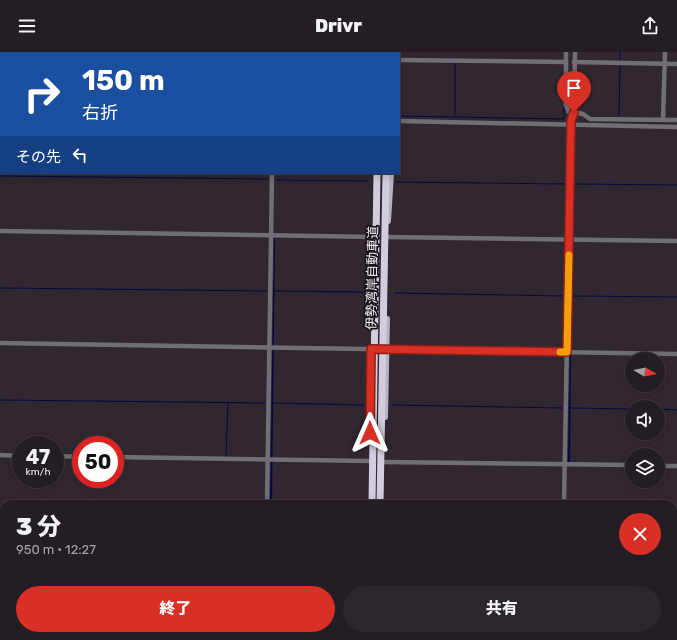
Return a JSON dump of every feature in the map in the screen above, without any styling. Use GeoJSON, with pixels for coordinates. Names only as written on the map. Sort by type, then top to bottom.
{"type":"FeatureCollection","features":[{"type":"Feature","properties":{"kind":"highway","name":"伊勢湾岸自動車道"},"geometry":{"type":"LineString","coordinates":[[371,500],[376,174]]}},
{"type":"Feature","properties":{"kind":"highway","name":"伊勢湾岸自動車道"},"geometry":{"type":"LineString","coordinates":[[380,500],[386,174]]}},
{"type":"Feature","properties":{"kind":"main road"},"geometry":{"type":"LineString","coordinates":[[371,500],[371,349],[376,174]]}},
{"type":"Feature","properties":{"kind":"main road"},"geometry":{"type":"LineString","coordinates":[[383,500],[388,237],[391,174]]}},
{"type":"Feature","properties":{"kind":"street"},"geometry":{"type":"LineString","coordinates":[[566,52],[566,105],[569,112],[583,114],[590,119],[677,120]]}},
{"type":"Feature","properties":{"kind":"street"},"geometry":{"type":"LineString","coordinates":[[564,500],[571,121],[574,112],[574,52]]}},
{"type":"Feature","properties":{"kind":"street"},"geometry":{"type":"LineString","coordinates":[[664,120],[665,52]]}},
{"type":"Feature","properties":{"kind":"street"},"geometry":{"type":"LineString","coordinates":[[400,60],[566,62]]}},
{"type":"Feature","properties":{"kind":"street"},"geometry":{"type":"LineString","coordinates":[[574,62],[677,64]]}},
{"type":"Feature","properties":{"kind":"street"},"geometry":{"type":"LineString","coordinates":[[400,121],[471,121],[677,127]]}},
{"type":"Feature","properties":{"kind":"street"},"geometry":{"type":"LineString","coordinates":[[267,500],[270,459],[272,348],[272,174]]}},
{"type":"Feature","properties":{"kind":"street"},"geometry":{"type":"LineString","coordinates":[[0,231],[375,237]]}},
{"type":"Feature","properties":{"kind":"street"},"geometry":{"type":"LineString","coordinates":[[388,237],[677,241]]}},
{"type":"Feature","properties":{"kind":"street"},"geometry":{"type":"LineString","coordinates":[[0,343],[677,354]]}},
{"type":"Feature","properties":{"kind":"street"},"geometry":{"type":"LineString","coordinates":[[0,456],[12,456]]}},
{"type":"Feature","properties":{"kind":"street"},"geometry":{"type":"LineString","coordinates":[[124,457],[370,461]]}},
{"type":"Feature","properties":{"kind":"street"},"geometry":{"type":"LineString","coordinates":[[384,462],[625,466]]}},
{"type":"Feature","properties":{"kind":"street"},"geometry":{"type":"LineString","coordinates":[[665,466],[677,466]]}},
{"type":"Feature","properties":{"kind":"shaded area"},"geometry":{"type":"Polygon","coordinates":[[[274,238],[275,238],[272,500],[270,500],[274,238]]]}},
{"type":"Feature","properties":{"kind":"shaded area"},"geometry":{"type":"Polygon","coordinates":[[[572,243],[571,350],[570,350],[572,243]]]}},
{"type":"Feature","properties":{"kind":"shaded area"},"geometry":{"type":"Polygon","coordinates":[[[570,353],[570,462],[568,462],[570,353]]]}},
{"type":"Feature","properties":{"kind":"waterway"},"geometry":{"type":"LineString","coordinates":[[620,52],[620,61]]}},
{"type":"Feature","properties":{"kind":"waterway"},"geometry":{"type":"LineString","coordinates":[[455,63],[455,116]]}},
{"type":"Feature","properties":{"kind":"waterway"},"geometry":{"type":"LineString","coordinates":[[619,116],[620,64]]}},
{"type":"Feature","properties":{"kind":"waterway"},"geometry":{"type":"LineString","coordinates":[[401,116],[564,119],[564,107]]}},
{"type":"Feature","properties":{"kind":"waterway"},"geometry":{"type":"LineString","coordinates":[[0,176],[268,179]]}},
{"type":"Feature","properties":{"kind":"waterway"},"geometry":{"type":"LineString","coordinates":[[277,180],[367,181]]}},
{"type":"Feature","properties":{"kind":"waterway"},"geometry":{"type":"LineString","coordinates":[[396,182],[566,184]]}},
{"type":"Feature","properties":{"kind":"waterway"},"geometry":{"type":"LineString","coordinates":[[574,184],[677,185]]}},
{"type":"Feature","properties":{"kind":"waterway"},"geometry":{"type":"LineString","coordinates":[[0,288],[267,291]]}},
{"type":"Feature","properties":{"kind":"waterway"},"geometry":{"type":"LineString","coordinates":[[274,291],[365,292]]}},
{"type":"Feature","properties":{"kind":"waterway"},"geometry":{"type":"LineString","coordinates":[[395,293],[565,296]]}},
{"type":"Feature","properties":{"kind":"waterway"},"geometry":{"type":"LineString","coordinates":[[573,296],[677,297]]}},
{"type":"Feature","properties":{"kind":"waterway"},"geometry":{"type":"LineString","coordinates":[[0,400],[264,403]]}},
{"type":"Feature","properties":{"kind":"waterway"},"geometry":{"type":"LineString","coordinates":[[226,456],[228,403]]}},
{"type":"Feature","properties":{"kind":"waterway"},"geometry":{"type":"LineString","coordinates":[[272,403],[363,405]]}},
{"type":"Feature","properties":{"kind":"waterway"},"geometry":{"type":"LineString","coordinates":[[393,405],[562,408]]}},
{"type":"Feature","properties":{"kind":"waterway"},"geometry":{"type":"LineString","coordinates":[[570,408],[625,409]]}},
{"type":"Feature","properties":{"kind":"waterway"},"geometry":{"type":"LineString","coordinates":[[665,409],[677,410]]}},
{"type":"Feature","properties":{"kind":"slow traffic"},"geometry":{"type":"LineString","coordinates":[[560,352],[567,352],[569,255]]}},
{"type":"Feature","properties":{"kind":"route"},"geometry":{"type":"LineString","coordinates":[[370,433],[371,349],[567,352],[571,121],[574,112]]}}]}
